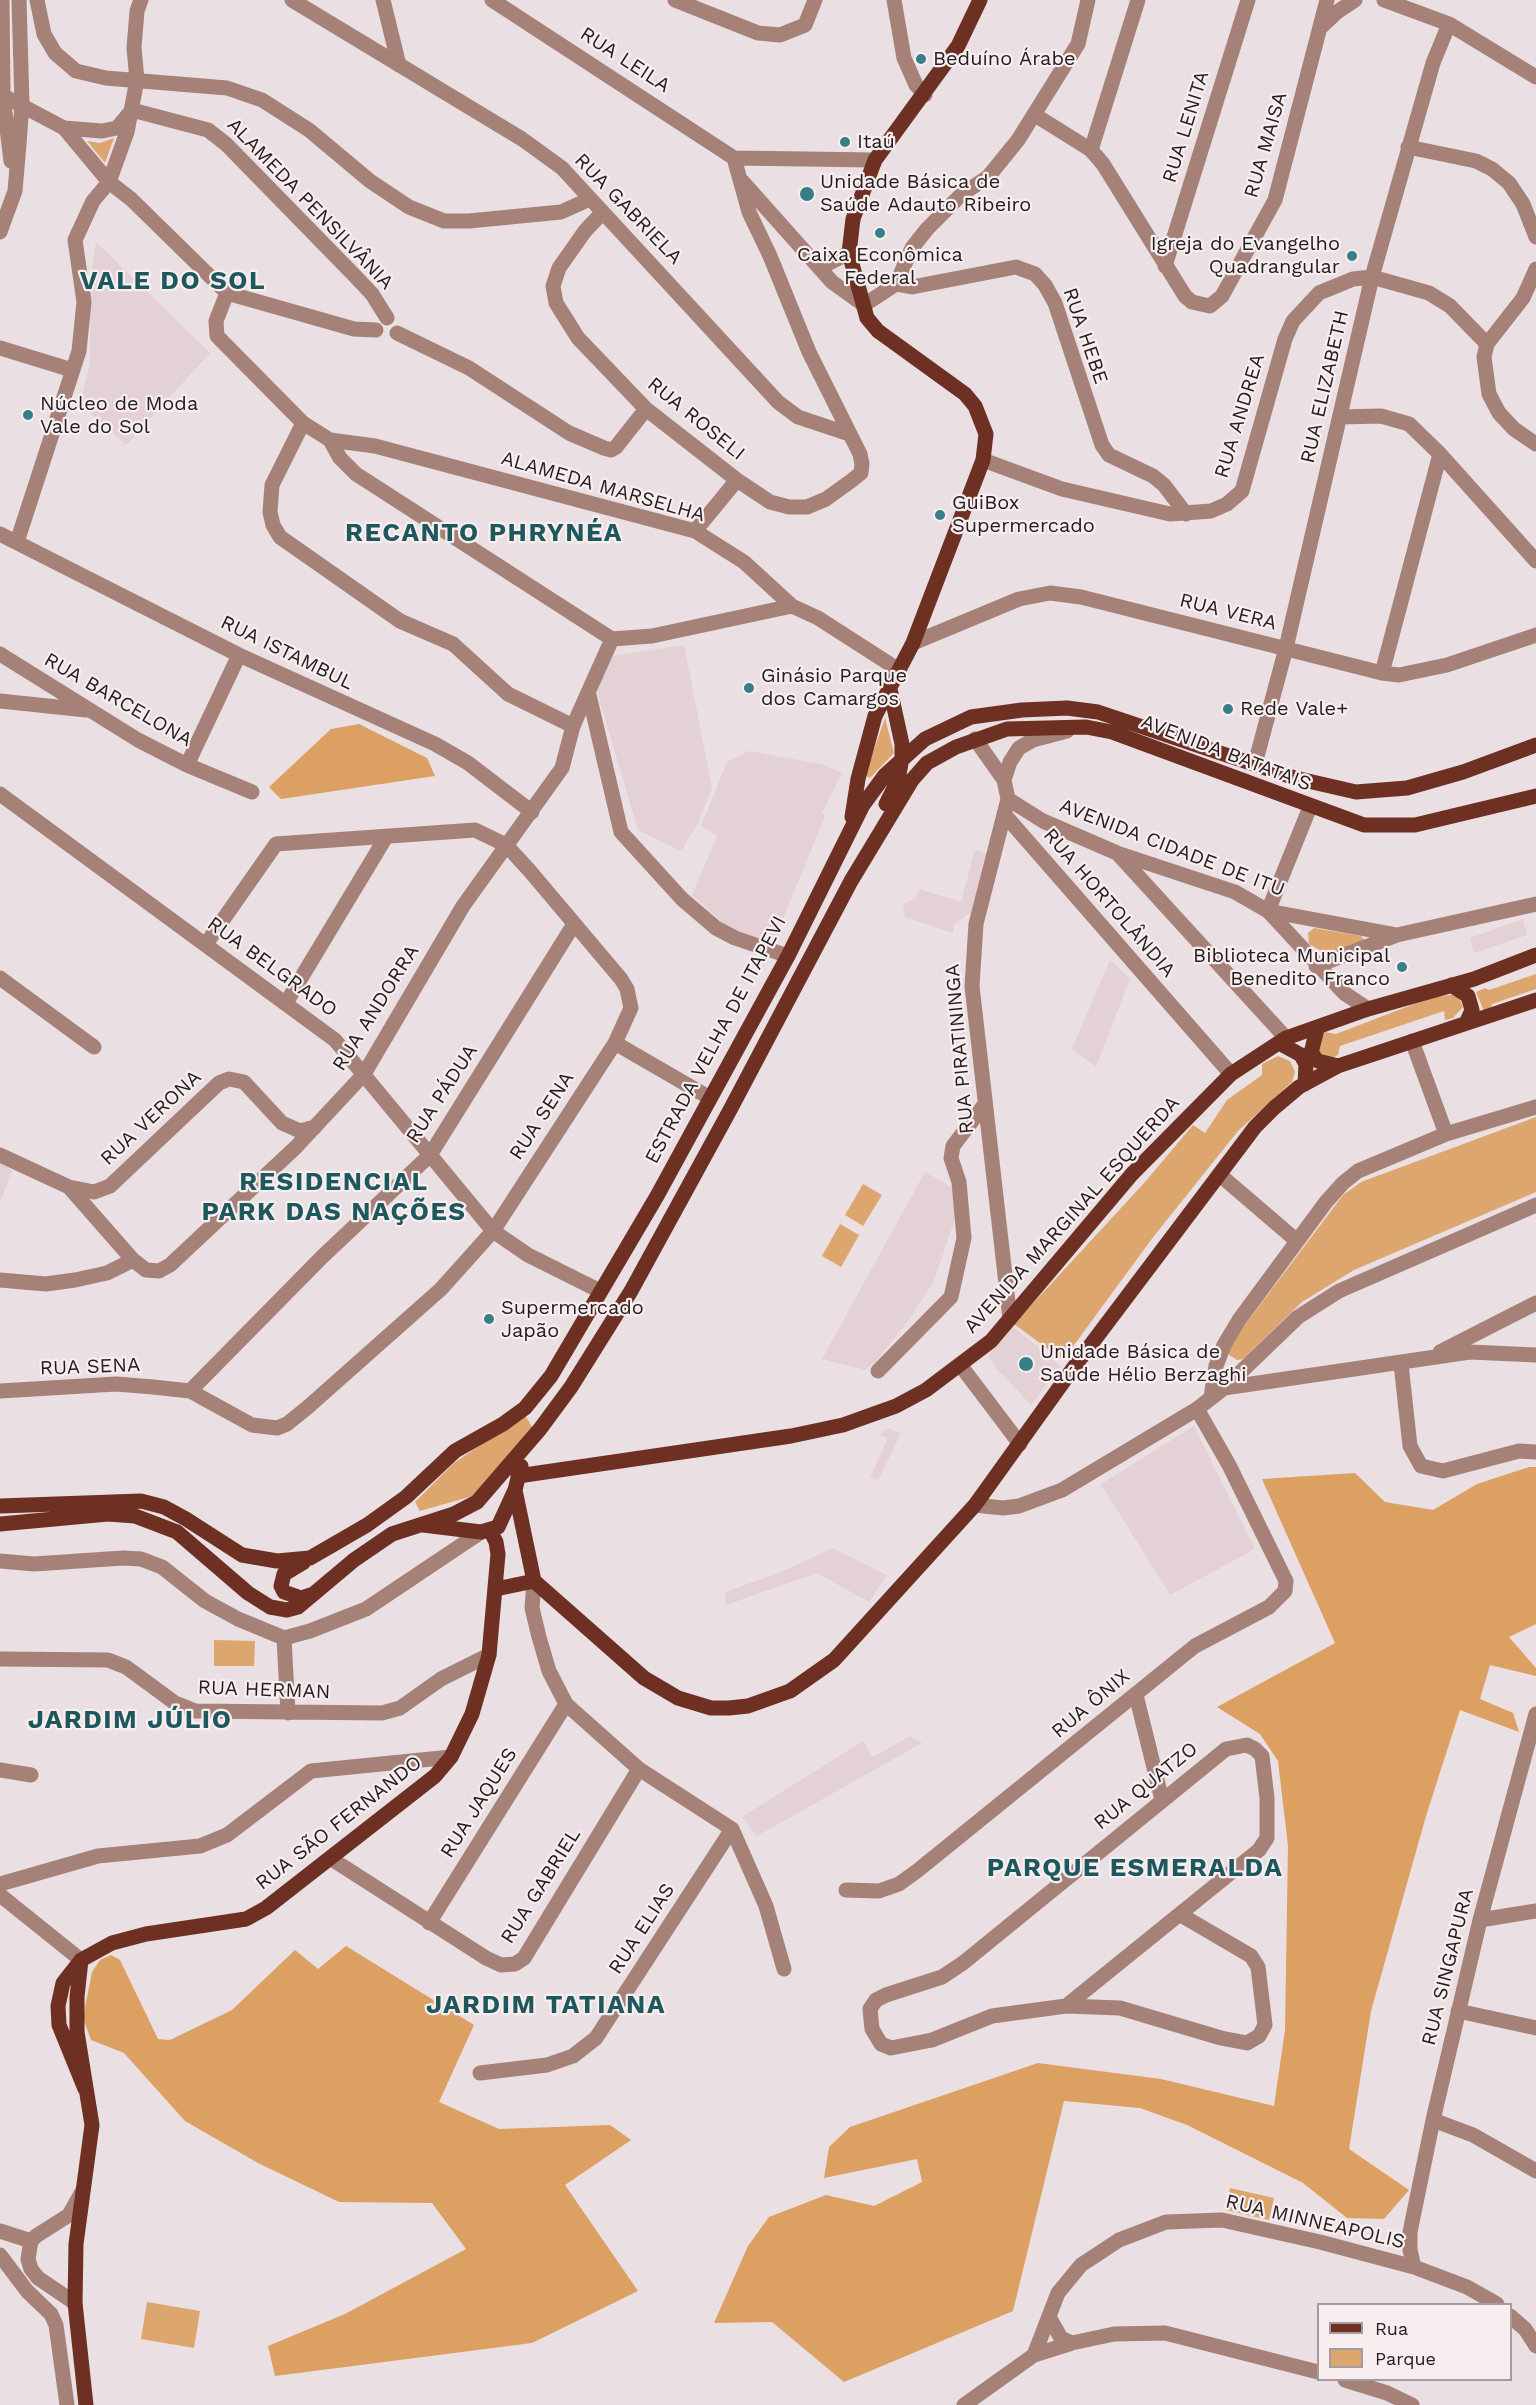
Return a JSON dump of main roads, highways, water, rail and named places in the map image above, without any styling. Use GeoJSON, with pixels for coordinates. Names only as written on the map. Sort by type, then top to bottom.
{"type":"FeatureCollection","features":[{"type":"Feature","properties":{"kind":"main road"},"geometry":{"type":"LineString","coordinates":[[852,823],[858,779],[875,716],[913,643],[983,460],[986,434],[975,406],[965,394],[878,331],[867,318],[849,253],[853,219],[875,160],[925,95],[958,46],[980,0]]}},
{"type":"Feature","properties":{"kind":"main road"},"geometry":{"type":"LineString","coordinates":[[0,1524],[108,1514],[135,1516],[177,1532],[248,1593],[270,1607],[287,1610],[298,1607],[372,1547],[392,1534],[454,1514],[477,1502],[531,1440],[571,1387],[631,1290],[730,1110],[851,881],[849,871],[852,863],[893,793],[902,758],[902,744],[890,689]]}},
{"type":"Feature","properties":{"kind":"main road","name":"ESTRADA VELHA DE ITAPEVI"},"geometry":{"type":"LineString","coordinates":[[0,1506],[141,1501],[164,1507],[243,1555],[277,1561],[310,1558],[367,1525],[406,1497],[455,1451],[525,1408],[551,1376],[657,1196],[789,956],[835,865],[852,823],[885,775],[925,739],[971,717],[1022,710],[1067,708],[1098,712],[1295,778],[1356,792],[1407,788],[1463,772],[1536,745]]}},
{"type":"Feature","properties":{"kind":"main road","name":"AVENIDA BATATAIS"},"geometry":{"type":"LineString","coordinates":[[851,881],[912,780],[927,762],[975,739],[1007,729],[1086,727],[1112,732],[1310,807],[1364,825],[1389,827],[1415,825],[1536,796]]}},
{"type":"Feature","properties":{"kind":"main road","name":"AVENIDA MARGINAL ESQUERDA"},"geometry":{"type":"LineString","coordinates":[[516,1483],[843,1425],[896,1406],[926,1390],[961,1366],[991,1341],[1132,1174],[1231,1074],[1283,1040],[1368,1009],[1451,985],[1536,955]]}},
{"type":"Feature","properties":{"kind":"main road"},"geometry":{"type":"LineString","coordinates":[[1451,985],[1468,996],[1472,1010],[1467,1021]]}},
{"type":"Feature","properties":{"kind":"main road"},"geometry":{"type":"LineString","coordinates":[[516,1483],[534,1581],[655,1685],[678,1698],[711,1708],[748,1706],[790,1691],[834,1660],[975,1504],[1080,1359],[1256,1127],[1305,1084],[1338,1066],[1467,1021],[1536,1000]]}},
{"type":"Feature","properties":{"kind":"main road"},"geometry":{"type":"LineString","coordinates":[[1317,1029],[1311,1053],[1318,1061],[1338,1066]]}},
{"type":"Feature","properties":{"kind":"main road"},"geometry":{"type":"LineString","coordinates":[[1283,1040],[1301,1055],[1306,1064],[1305,1084]]}},
{"type":"Feature","properties":{"kind":"main road"},"geometry":{"type":"LineString","coordinates":[[418,1524],[485,1531],[502,1522],[531,1440]]}},
{"type":"Feature","properties":{"kind":"main road","name":"RUA SÃO FERNANDO"},"geometry":{"type":"LineString","coordinates":[[86,2405],[75,2303],[76,2244],[92,2125],[77,2032],[76,1997],[79,1961],[112,1943],[146,1934],[246,1919],[266,1908],[435,1776],[451,1757],[472,1714],[489,1655],[498,1554],[496,1542],[485,1531]]}},
{"type":"Feature","properties":{"kind":"main road"},"geometry":{"type":"LineString","coordinates":[[310,1558],[284,1574],[280,1586],[284,1592],[301,1598],[319,1591]]}},
{"type":"Feature","properties":{"kind":"main road"},"geometry":{"type":"LineString","coordinates":[[496,1589],[534,1581]]}},
{"type":"Feature","properties":{"kind":"place","name":"Beduíno Árabe"},"geometry":{"type":"Point","coordinates":[921,59]}},
{"type":"Feature","properties":{"kind":"place","name":"Itaú"},"geometry":{"type":"Point","coordinates":[845,142]}},
{"type":"Feature","properties":{"kind":"place","name":"Unidade Básica de Saúde Adauto Ribeiro"},"geometry":{"type":"Point","coordinates":[807,194]}},
{"type":"Feature","properties":{"kind":"place","name":"Caixa Econômica Federal"},"geometry":{"type":"Point","coordinates":[880,233]}},
{"type":"Feature","properties":{"kind":"place","name":"Igreja do Evangelho Quadrangular"},"geometry":{"type":"Point","coordinates":[1352,256]}},
{"type":"Feature","properties":{"kind":"place","name":"Núcleo de Moda Vale do Sol"},"geometry":{"type":"Point","coordinates":[28,415]}},
{"type":"Feature","properties":{"kind":"place","name":"GuiBox Supermercado"},"geometry":{"type":"Point","coordinates":[940,515]}},
{"type":"Feature","properties":{"kind":"place","name":"Ginásio Parque dos Camargos"},"geometry":{"type":"Point","coordinates":[749,688]}},
{"type":"Feature","properties":{"kind":"place","name":"Rede Vale+"},"geometry":{"type":"Point","coordinates":[1228,709]}},
{"type":"Feature","properties":{"kind":"place","name":"Biblioteca Municipal Benedito Franco"},"geometry":{"type":"Point","coordinates":[1402,967]}},
{"type":"Feature","properties":{"kind":"place","name":"Supermercado Japão"},"geometry":{"type":"Point","coordinates":[489,1319]}},
{"type":"Feature","properties":{"kind":"place","name":"Unidade Básica de Saúde Hélio Berzaghi"},"geometry":{"type":"Point","coordinates":[1026,1364]}},
{"type":"Feature","properties":{"kind":"district","name":"VALE DO SOL"},"geometry":{"type":"Point","coordinates":[173,281]}},
{"type":"Feature","properties":{"kind":"district","name":"RECANTO PHRYNÉA"},"geometry":{"type":"Point","coordinates":[484,533]}},
{"type":"Feature","properties":{"kind":"district","name":"RESIDENCIAL PARK DAS NAÇÕES"},"geometry":{"type":"Point","coordinates":[334,1197]}},
{"type":"Feature","properties":{"kind":"district","name":"JARDIM JÚLIO"},"geometry":{"type":"Point","coordinates":[130,1720]}},
{"type":"Feature","properties":{"kind":"district","name":"PARQUE ESMERALDA"},"geometry":{"type":"Point","coordinates":[1135,1868]}},
{"type":"Feature","properties":{"kind":"district","name":"JARDIM TATIANA"},"geometry":{"type":"Point","coordinates":[546,2005]}}]}
